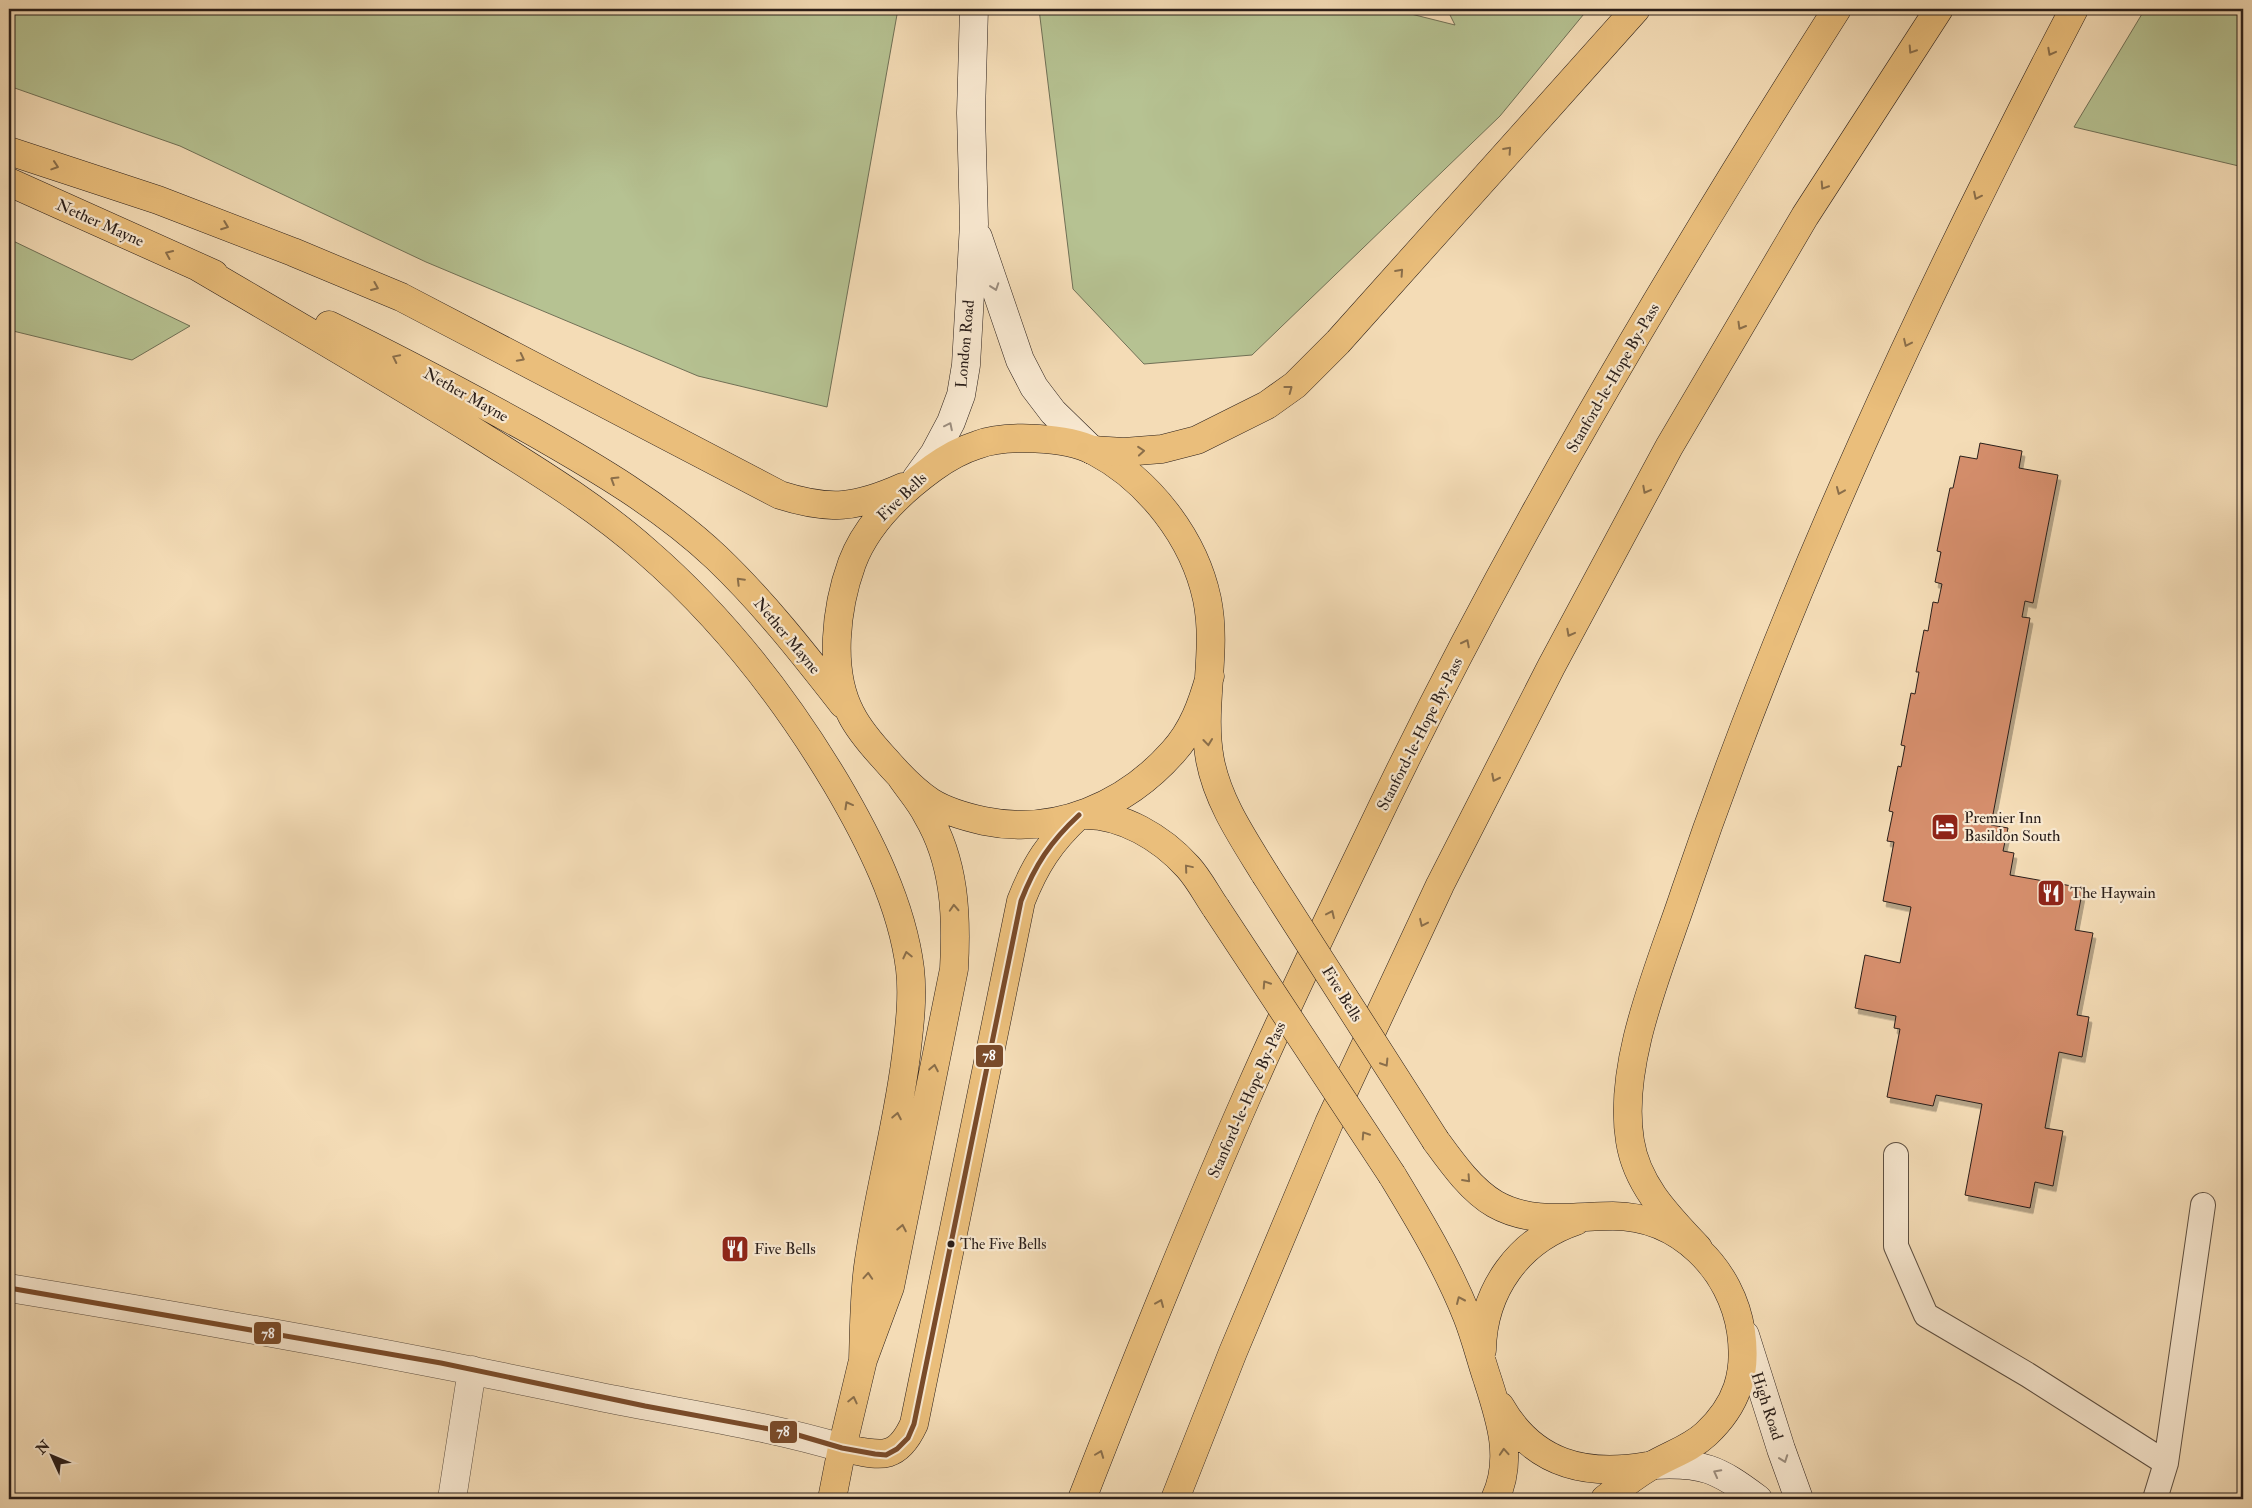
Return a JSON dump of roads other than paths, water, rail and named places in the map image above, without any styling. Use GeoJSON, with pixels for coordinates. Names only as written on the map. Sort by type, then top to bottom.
{"type":"FeatureCollection","features":[{"type":"Feature","properties":{"kind":"main road"},"geometry":{"type":"LineString","coordinates":[[1092,450],[1124,452],[1162,449],[1197,440],[1267,405],[1295,385],[1338,342],[1636,9]]}},
{"type":"Feature","properties":{"kind":"main road","name":"Stanford-le-Hope By-Pass"},"geometry":{"type":"LineString","coordinates":[[1082,1499],[1156,1312],[1249,1092],[1366,840],[1471,633],[1587,420],[1734,171],[1837,9]]}},
{"type":"Feature","properties":{"kind":"main road"},"geometry":{"type":"LineString","coordinates":[[1175,1499],[1233,1352],[1329,1123],[1436,894],[1551,668],[1670,447],[1806,216],[1939,9]]}},
{"type":"Feature","properties":{"kind":"main road"},"geometry":{"type":"LineString","coordinates":[[1698,1248],[1650,1192],[1637,1169],[1630,1141],[1629,1085],[1645,1011],[1702,845],[1810,561],[1924,306],[1996,159],[2074,9]]}},
{"type":"Feature","properties":{"kind":"main road"},"geometry":{"type":"LineString","coordinates":[[9,151],[158,200],[401,297],[780,495],[809,504],[836,506],[878,497],[914,482]]}},
{"type":"Feature","properties":{"kind":"main road","name":"Nether Mayne"},"geometry":{"type":"LineString","coordinates":[[9,182],[319,320],[429,374],[552,443],[623,486],[675,522],[716,557],[760,600],[850,713]]}},
{"type":"Feature","properties":{"kind":"main road"},"geometry":{"type":"LineString","coordinates":[[198,267],[419,397],[560,485],[610,521],[647,552],[685,588],[737,644],[778,695],[814,747],[848,804],[883,876],[898,916],[910,969],[911,1011],[904,1076],[868,1267],[863,1360]]}},
{"type":"Feature","properties":{"kind":"main road","name":"Five Bells"},"geometry":{"type":"LineString","coordinates":[[1210,676],[1198,715],[1175,750],[1142,782],[1111,803],[1067,820],[1032,826],[995,823],[961,816],[931,802],[901,777],[873,746],[850,713],[838,675],[837,635],[842,594],[854,559],[870,529],[891,503],[914,482],[948,457],[980,443],[1020,438],[1059,440],[1092,450],[1126,472],[1156,501],[1177,529],[1192,558],[1206,597],[1211,637],[1210,676],[1206,723],[1210,761],[1221,795],[1239,832],[1265,874],[1436,1141],[1474,1186],[1495,1204],[1521,1214],[1553,1218],[1615,1216],[1642,1219],[1666,1228],[1698,1248],[1720,1275],[1738,1312],[1743,1356],[1742,1375],[1735,1396],[1724,1414],[1705,1435],[1682,1451],[1652,1465],[1605,1499]]}},
{"type":"Feature","properties":{"kind":"main road"},"geometry":{"type":"LineString","coordinates":[[832,1499],[863,1360],[890,1288],[954,960],[956,934],[954,895],[944,850],[927,815],[901,777]]}},
{"type":"Feature","properties":{"kind":"main road","name":"Five Bells"},"geometry":{"type":"LineString","coordinates":[[1079,816],[1098,815],[1119,820],[1149,836],[1168,849],[1188,867],[1392,1175],[1448,1271],[1468,1317],[1492,1392],[1503,1430],[1505,1463],[1495,1499]]}},
{"type":"Feature","properties":{"kind":"main road"},"geometry":{"type":"LineString","coordinates":[[842,1448],[886,1455],[898,1449],[908,1438],[914,1424],[1021,901],[1032,874],[1047,848],[1079,816]]}},
{"type":"Feature","properties":{"kind":"main road","name":"Five Bells"},"geometry":{"type":"LineString","coordinates":[[1482,1363],[1483,1337],[1488,1311],[1496,1286],[1513,1262],[1532,1244],[1557,1227],[1585,1218]]}},
{"type":"Feature","properties":{"kind":"main road","name":"Five Bells"},"geometry":{"type":"LineString","coordinates":[[1492,1392],[1506,1416],[1532,1446],[1555,1459],[1586,1470],[1620,1471],[1652,1465]]}},
{"type":"Feature","properties":{"kind":"street","name":"London Road"},"geometry":{"type":"LineString","coordinates":[[914,482],[934,454],[951,422],[961,395],[966,365],[974,224],[971,113],[974,9]]}},
{"type":"Feature","properties":{"kind":"street","name":"London Road"},"geometry":{"type":"LineString","coordinates":[[974,224],[1020,360],[1034,387],[1053,412],[1092,450]]}},
{"type":"Feature","properties":{"kind":"street"},"geometry":{"type":"LineString","coordinates":[[9,1288],[472,1370],[645,1406],[791,1433],[842,1448]]}},
{"type":"Feature","properties":{"kind":"street","name":"High Road"},"geometry":{"type":"LineString","coordinates":[[1738,1312],[1781,1449],[1799,1499]]}},
{"type":"Feature","properties":{"kind":"street"},"geometry":{"type":"LineString","coordinates":[[452,1499],[472,1370]]}},
{"type":"Feature","properties":{"kind":"street"},"geometry":{"type":"LineString","coordinates":[[1652,1465],[1683,1464],[1711,1469],[1738,1484],[1758,1499]]}},
{"type":"Feature","properties":{"kind":"lane"},"geometry":{"type":"LineString","coordinates":[[1896,1155],[1896,1246],[1926,1315],[2028,1375],[2166,1462]]}},
{"type":"Feature","properties":{"kind":"lane"},"geometry":{"type":"LineString","coordinates":[[2155,1499],[2166,1462],[2203,1205]]}},
{"type":"Feature","properties":{"kind":"place","name":"Premier Inn Basildon South"},"geometry":{"type":"Point","coordinates":[1945,827]}},
{"type":"Feature","properties":{"kind":"place","name":"The Haywain"},"geometry":{"type":"Point","coordinates":[2051,893]}},
{"type":"Feature","properties":{"kind":"place","name":"The Five Bells"},"geometry":{"type":"Point","coordinates":[951,1244]}},
{"type":"Feature","properties":{"kind":"place","name":"Five Bells"},"geometry":{"type":"Point","coordinates":[735,1249]}}]}
